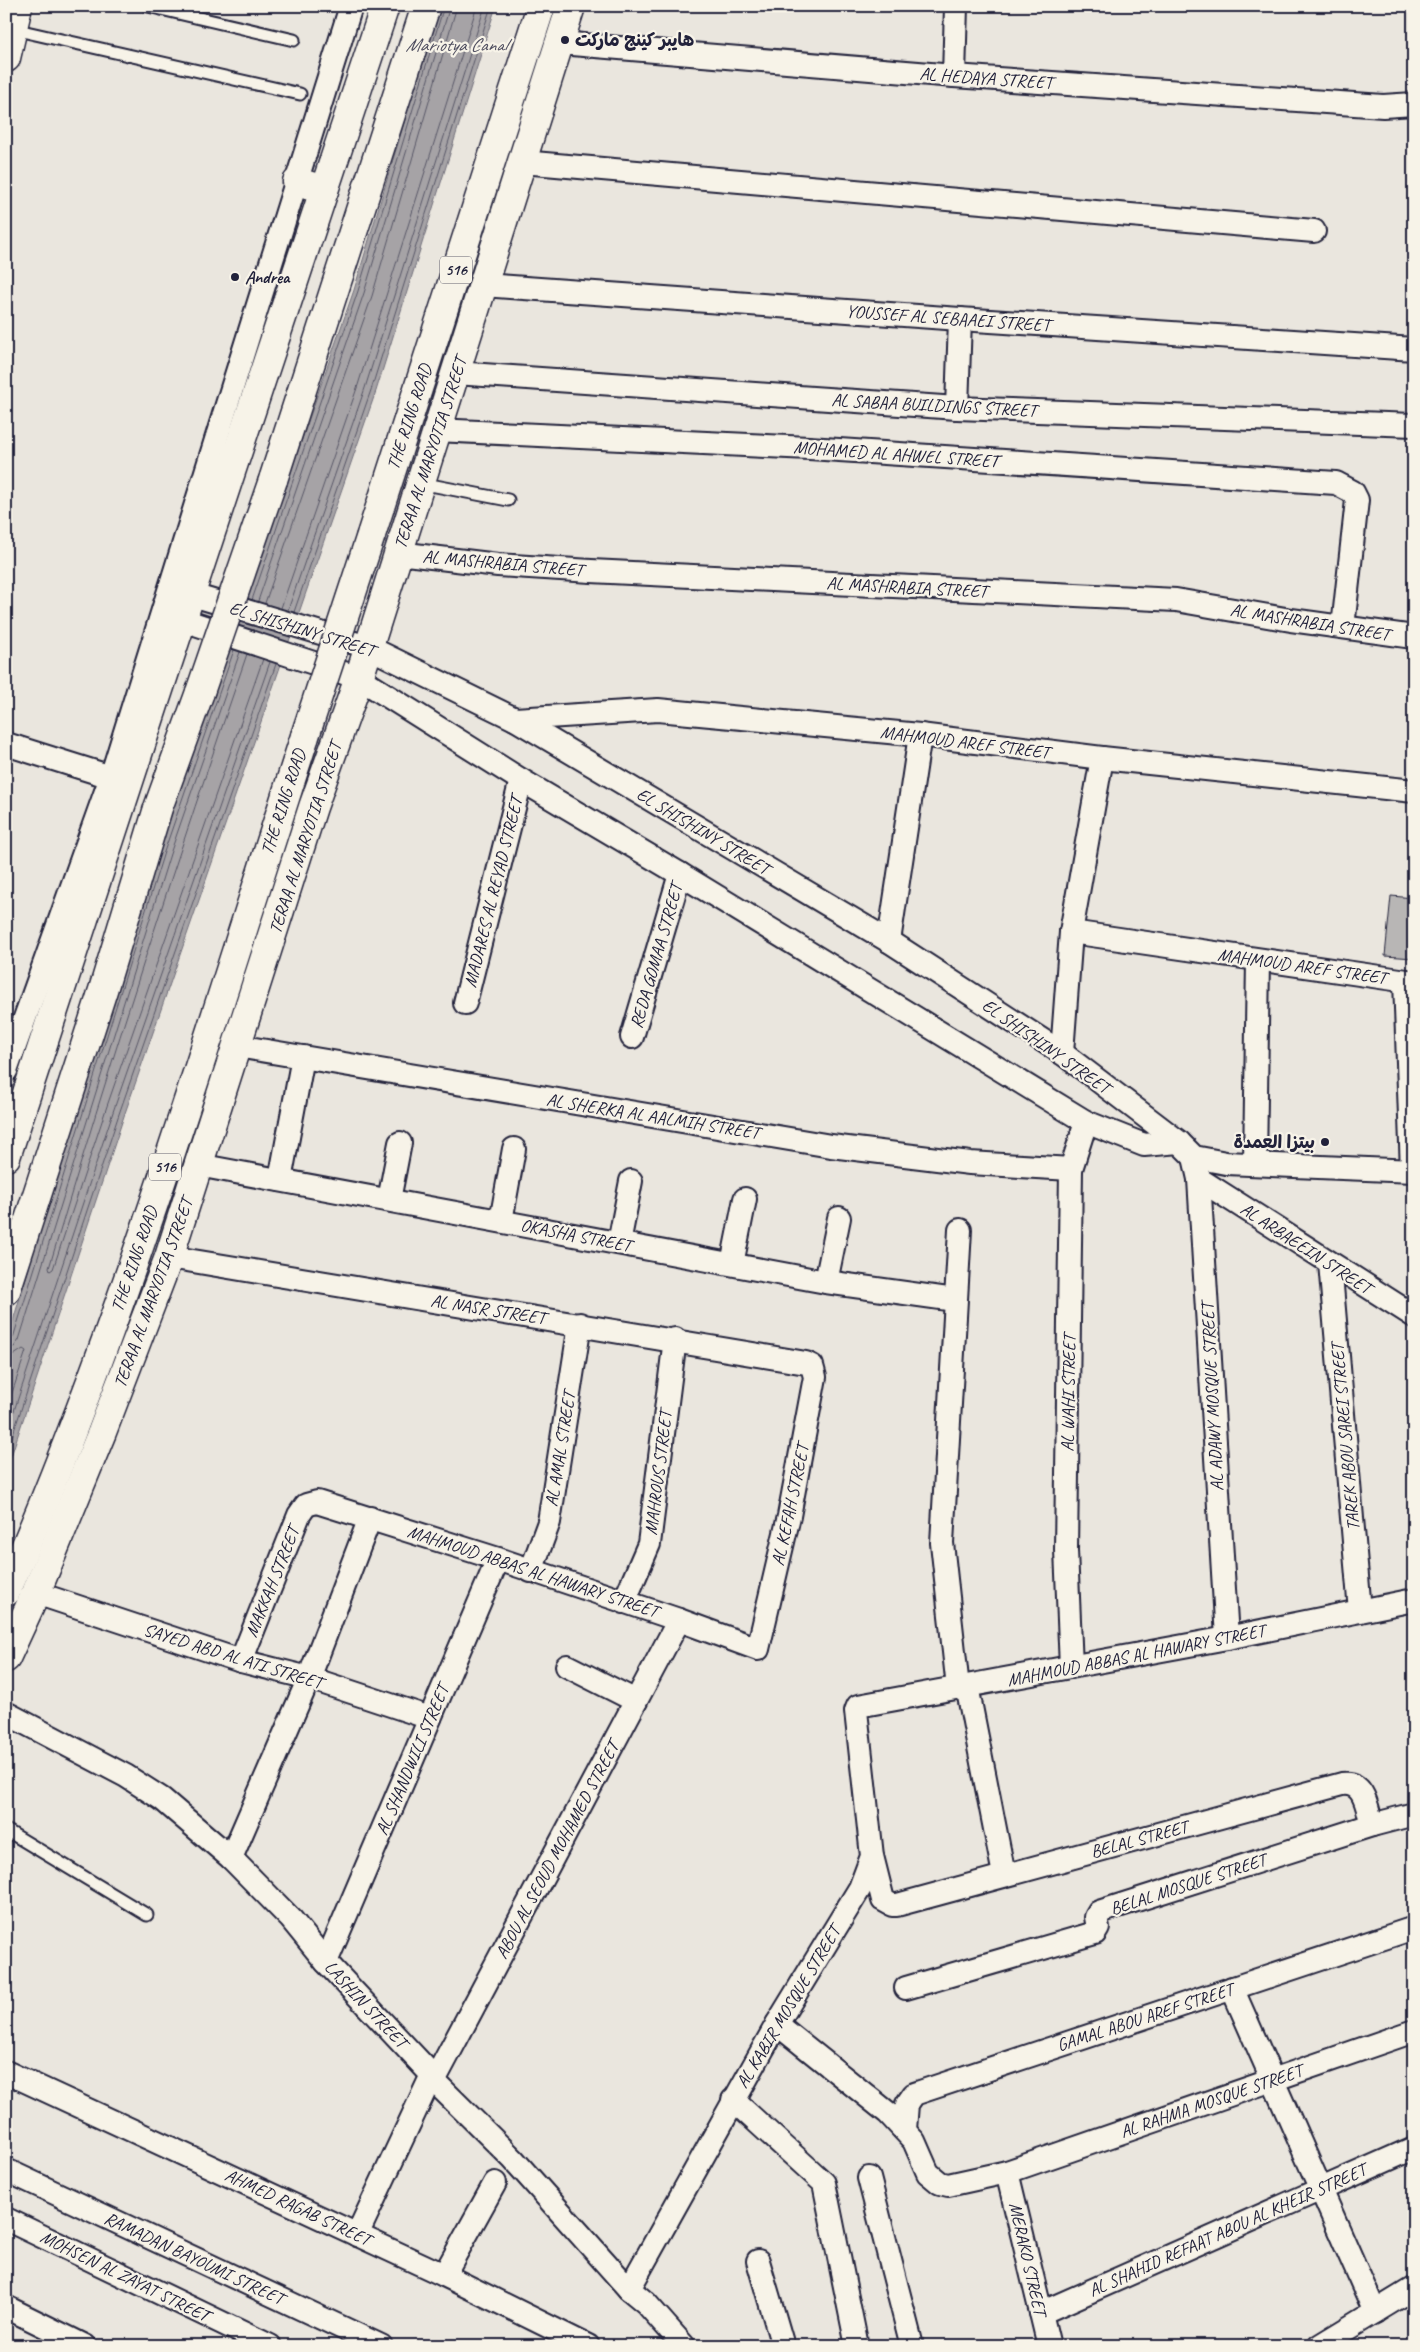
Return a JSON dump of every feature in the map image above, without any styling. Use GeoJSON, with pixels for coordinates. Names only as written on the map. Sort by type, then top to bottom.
{"type":"FeatureCollection","features":[{"type":"Feature","properties":{"kind":"main road"},"geometry":{"type":"LineString","coordinates":[[6,1157],[191,608],[324,190],[385,6]]}},
{"type":"Feature","properties":{"kind":"main road"},"geometry":{"type":"LineString","coordinates":[[6,1291],[103,990],[158,808],[273,480],[426,6]]}},
{"type":"Feature","properties":{"kind":"main road","name":"THE RING ROAD"},"geometry":{"type":"LineString","coordinates":[[6,1592],[79,1413],[137,1252],[541,6]]}},
{"type":"Feature","properties":{"kind":"main road","name":"TERAA AL MARYOTIA STREET"},"geometry":{"type":"LineString","coordinates":[[6,1658],[36,1593],[102,1432],[168,1257],[313,807],[350,675],[398,553],[571,6]]}},
{"type":"Feature","properties":{"kind":"main road"},"geometry":{"type":"LineString","coordinates":[[6,58],[15,17]]}},
{"type":"Feature","properties":{"kind":"main road"},"geometry":{"type":"LineString","coordinates":[[297,182],[324,190]]}},
{"type":"Feature","properties":{"kind":"street"},"geometry":{"type":"LineString","coordinates":[[6,1071],[111,777],[351,6]]}},
{"type":"Feature","properties":{"kind":"street"},"geometry":{"type":"LineString","coordinates":[[954,76],[956,6]]}},
{"type":"Feature","properties":{"kind":"street","name":"AL HEDAYA STREET"},"geometry":{"type":"LineString","coordinates":[[560,43],[954,76],[1383,106],[1414,104]]}},
{"type":"Feature","properties":{"kind":"street"},"geometry":{"type":"LineString","coordinates":[[522,162],[1314,231]]}},
{"type":"Feature","properties":{"kind":"street","name":"YOUSSEF AL SEBAAEI STREET"},"geometry":{"type":"LineString","coordinates":[[483,285],[1414,349]]}},
{"type":"Feature","properties":{"kind":"street"},"geometry":{"type":"LineString","coordinates":[[957,408],[960,319]]}},
{"type":"Feature","properties":{"kind":"street","name":"AL SABAA BUILDINGS STREET"},"geometry":{"type":"LineString","coordinates":[[455,373],[957,408],[1414,425]]}},
{"type":"Feature","properties":{"kind":"street","name":"MOHAMED AL AHWEL STREET"},"geometry":{"type":"LineString","coordinates":[[436,430],[809,448],[1336,483],[1353,492],[1357,508],[1343,627]]}},
{"type":"Feature","properties":{"kind":"street","name":"AL MASHRABIA STREET"},"geometry":{"type":"LineString","coordinates":[[398,553],[498,565],[591,571],[1176,600],[1414,637]]}},
{"type":"Feature","properties":{"kind":"street","name":"EL SHISHINY STREET"},"geometry":{"type":"LineString","coordinates":[[191,608],[361,646],[515,719],[889,941],[1062,1053],[1187,1149]]}},
{"type":"Feature","properties":{"kind":"street","name":"EL SHISHINY STREET"},"geometry":{"type":"LineString","coordinates":[[191,608],[350,675],[394,700],[521,780],[680,874],[1086,1122],[1144,1145],[1187,1149],[1226,1162],[1413,1171]]}},
{"type":"Feature","properties":{"kind":"street"},"geometry":{"type":"LineString","coordinates":[[394,700],[408,667]]}},
{"type":"Feature","properties":{"kind":"street","name":"MAHMOUD AREF STREET"},"geometry":{"type":"LineString","coordinates":[[515,719],[658,710],[920,735],[1102,758],[1414,791]]}},
{"type":"Feature","properties":{"kind":"street"},"geometry":{"type":"LineString","coordinates":[[889,941],[920,735]]}},
{"type":"Feature","properties":{"kind":"street"},"geometry":{"type":"LineString","coordinates":[[6,744],[111,777]]}},
{"type":"Feature","properties":{"kind":"street"},"geometry":{"type":"LineString","coordinates":[[1062,1053],[1071,932],[1102,758]]}},
{"type":"Feature","properties":{"kind":"street","name":"MADARES AL REYAD STREET"},"geometry":{"type":"LineString","coordinates":[[465,1003],[521,780]]}},
{"type":"Feature","properties":{"kind":"street","name":"REDA GOMAA STREET"},"geometry":{"type":"LineString","coordinates":[[632,1037],[680,874]]}},
{"type":"Feature","properties":{"kind":"street","name":"MAHMOUD AREF STREET"},"geometry":{"type":"LineString","coordinates":[[1071,932],[1409,982]]}},
{"type":"Feature","properties":{"kind":"street"},"geometry":{"type":"LineString","coordinates":[[1255,1164],[1258,960]]}},
{"type":"Feature","properties":{"kind":"street"},"geometry":{"type":"LineString","coordinates":[[1409,982],[1413,1171]]}},
{"type":"Feature","properties":{"kind":"street","name":"AL SHERKA AL AALMIH STREET"},"geometry":{"type":"LineString","coordinates":[[237,1046],[831,1146],[970,1163],[1071,1169]]}},
{"type":"Feature","properties":{"kind":"street"},"geometry":{"type":"LineString","coordinates":[[280,1180],[303,1057]]}},
{"type":"Feature","properties":{"kind":"street","name":"AL WAHI STREET"},"geometry":{"type":"LineString","coordinates":[[1071,1667],[1066,1550],[1071,1169],[1086,1122]]}},
{"type":"Feature","properties":{"kind":"street"},"geometry":{"type":"LineString","coordinates":[[389,1200],[400,1143]]}},
{"type":"Feature","properties":{"kind":"street"},"geometry":{"type":"LineString","coordinates":[[501,1221],[514,1149]]}},
{"type":"Feature","properties":{"kind":"street","name":"AL ADAWY MOSQUE STREET"},"geometry":{"type":"LineString","coordinates":[[1187,1149],[1199,1179],[1227,1638]]}},
{"type":"Feature","properties":{"kind":"street","name":"OKASHA STREET"},"geometry":{"type":"LineString","coordinates":[[198,1165],[826,1282],[955,1300]]}},
{"type":"Feature","properties":{"kind":"street","name":"AL ARBAEEIN STREET"},"geometry":{"type":"LineString","coordinates":[[1199,1179],[1414,1316]]}},
{"type":"Feature","properties":{"kind":"street"},"geometry":{"type":"LineString","coordinates":[[619,1243],[631,1181]]}},
{"type":"Feature","properties":{"kind":"street"},"geometry":{"type":"LineString","coordinates":[[732,1264],[745,1199]]}},
{"type":"Feature","properties":{"kind":"street"},"geometry":{"type":"LineString","coordinates":[[826,1282],[839,1218]]}},
{"type":"Feature","properties":{"kind":"street"},"geometry":{"type":"LineString","coordinates":[[960,1230],[942,1551],[963,1687],[1004,1875]]}},
{"type":"Feature","properties":{"kind":"street","name":"AL NASR STREET"},"geometry":{"type":"LineString","coordinates":[[168,1257],[806,1362]]}},
{"type":"Feature","properties":{"kind":"street","name":"TAREK ABOU SAREI STREET"},"geometry":{"type":"LineString","coordinates":[[1330,1263],[1360,1610]]}},
{"type":"Feature","properties":{"kind":"street","name":"AL AMAL STREET"},"geometry":{"type":"LineString","coordinates":[[531,1571],[549,1522],[580,1324]]}},
{"type":"Feature","properties":{"kind":"street","name":"MAHROUS STREET"},"geometry":{"type":"LineString","coordinates":[[624,1602],[650,1544],[675,1339]]}},
{"type":"Feature","properties":{"kind":"street","name":"AL KEFAH STREET"},"geometry":{"type":"LineString","coordinates":[[758,1649],[789,1516],[815,1383],[814,1371],[806,1362]]}},
{"type":"Feature","properties":{"kind":"street","name":"MAHMOUD ABBAS AL HAWARY STREET"},"geometry":{"type":"LineString","coordinates":[[306,1505],[317,1502],[370,1518],[679,1620],[758,1649]]}},
{"type":"Feature","properties":{"kind":"street","name":"MAKKAH STREET"},"geometry":{"type":"LineString","coordinates":[[241,1661],[299,1514],[306,1505]]}},
{"type":"Feature","properties":{"kind":"street"},"geometry":{"type":"LineString","coordinates":[[231,1858],[309,1678],[370,1518]]}},
{"type":"Feature","properties":{"kind":"street","name":"AL SHANDWILI STREET"},"geometry":{"type":"LineString","coordinates":[[326,1962],[498,1559]]}},
{"type":"Feature","properties":{"kind":"street","name":"SAYED ABD AL ATI STREET"},"geometry":{"type":"LineString","coordinates":[[36,1593],[241,1661],[309,1678],[430,1718]]}},
{"type":"Feature","properties":{"kind":"street","name":"MAHMOUD ABBAS AL HAWARY STREET"},"geometry":{"type":"LineString","coordinates":[[858,1706],[1227,1638],[1414,1600]]}},
{"type":"Feature","properties":{"kind":"street","name":"ABOU AL SEOUD MOHAMED STREET"},"geometry":{"type":"LineString","coordinates":[[357,2235],[433,2078],[679,1620]]}},
{"type":"Feature","properties":{"kind":"street"},"geometry":{"type":"LineString","coordinates":[[567,1666],[636,1701]]}},
{"type":"Feature","properties":{"kind":"street","name":"AL KABIR MOSQUE STREET"},"geometry":{"type":"LineString","coordinates":[[628,2290],[733,2100],[860,1888],[872,1856],[856,1711],[858,1706]]}},
{"type":"Feature","properties":{"kind":"street","name":"LASHIN STREET"},"geometry":{"type":"LineString","coordinates":[[6,1714],[126,1776],[162,1799],[231,1858],[291,1919],[326,1962],[433,2078],[513,2159],[628,2290],[646,2303],[684,2346]]}},
{"type":"Feature","properties":{"kind":"street","name":"BELAL STREET"},"geometry":{"type":"LineString","coordinates":[[872,1856],[883,1900],[892,1905],[1342,1784],[1355,1785],[1360,1789],[1372,1825]]}},
{"type":"Feature","properties":{"kind":"street"},"geometry":{"type":"LineString","coordinates":[[1372,1825],[1414,1814]]}},
{"type":"Feature","properties":{"kind":"street","name":"BELAL MOSQUE STREET"},"geometry":{"type":"LineString","coordinates":[[906,1988],[1095,1933],[1098,1928],[1096,1916],[1099,1912],[1372,1825]]}},
{"type":"Feature","properties":{"kind":"street","name":"GAMAL ABOU AREF STREET"},"geometry":{"type":"LineString","coordinates":[[906,2130],[906,2104],[914,2094],[1414,1928]]}},
{"type":"Feature","properties":{"kind":"street"},"geometry":{"type":"LineString","coordinates":[[1232,1988],[1375,2312]]}},
{"type":"Feature","properties":{"kind":"street"},"geometry":{"type":"LineString","coordinates":[[777,2024],[868,2096],[906,2130]]}},
{"type":"Feature","properties":{"kind":"street","name":"AL RAHMA MOSQUE STREET"},"geometry":{"type":"LineString","coordinates":[[906,2130],[920,2153],[928,2173],[940,2184],[948,2186],[1007,2172],[1414,2031]]}},
{"type":"Feature","properties":{"kind":"street","name":"AHMED RAGAB STREET"},"geometry":{"type":"LineString","coordinates":[[6,2072],[444,2275],[588,2346]]}},
{"type":"Feature","properties":{"kind":"street"},"geometry":{"type":"LineString","coordinates":[[733,2100],[824,2183],[857,2346]]}},
{"type":"Feature","properties":{"kind":"street","name":"AL SHAHID REFAAT ABOU AL KHEIR STREET"},"geometry":{"type":"LineString","coordinates":[[1041,2313],[1414,2148]]}},
{"type":"Feature","properties":{"kind":"street","name":"RAMADAN BAYOUMI STREET"},"geometry":{"type":"LineString","coordinates":[[6,2170],[381,2346]]}},
{"type":"Feature","properties":{"kind":"street","name":"MERAKO STREET"},"geometry":{"type":"LineString","coordinates":[[1007,2172],[1049,2346]]}},
{"type":"Feature","properties":{"kind":"street"},"geometry":{"type":"LineString","coordinates":[[868,2178],[912,2346]]}},
{"type":"Feature","properties":{"kind":"street"},"geometry":{"type":"LineString","coordinates":[[444,2275],[495,2183]]}},
{"type":"Feature","properties":{"kind":"street","name":"MOHSEN AL ZAYAT STREET"},"geometry":{"type":"LineString","coordinates":[[6,2219],[270,2346]]}},
{"type":"Feature","properties":{"kind":"street"},"geometry":{"type":"LineString","coordinates":[[758,2262],[783,2346]]}},
{"type":"Feature","properties":{"kind":"street"},"geometry":{"type":"LineString","coordinates":[[1319,2346],[1414,2288]]}},
{"type":"Feature","properties":{"kind":"street"},"geometry":{"type":"LineString","coordinates":[[6,2306],[85,2346]]}},
{"type":"Feature","properties":{"kind":"lane"},"geometry":{"type":"LineString","coordinates":[[148,6],[294,40]]}},
{"type":"Feature","properties":{"kind":"lane"},"geometry":{"type":"LineString","coordinates":[[15,17],[300,94]]}},
{"type":"Feature","properties":{"kind":"lane"},"geometry":{"type":"LineString","coordinates":[[420,483],[508,500]]}},
{"type":"Feature","properties":{"kind":"lane"},"geometry":{"type":"LineString","coordinates":[[6,1830],[148,1915]]}},
{"type":"Feature","properties":{"kind":"water","name":"Mariotya Canal"},"geometry":{"type":"Polygon","coordinates":[[[439,6],[496,6],[376,391],[125,1113],[6,1471],[6,1344],[159,850],[354,290],[439,6]]]}},
{"type":"Feature","properties":{"kind":"building"},"geometry":{"type":"Polygon","coordinates":[[[1391,896],[1414,898],[1414,958],[1385,956],[1391,896]]]}},
{"type":"Feature","properties":{"kind":"place","name":"هايبر كينج ماركت"},"geometry":{"type":"Point","coordinates":[565,40]}},
{"type":"Feature","properties":{"kind":"place","name":"Andrea"},"geometry":{"type":"Point","coordinates":[235,277]}},
{"type":"Feature","properties":{"kind":"place","name":"بيتزا العمدة"},"geometry":{"type":"Point","coordinates":[1325,1142]}}]}
